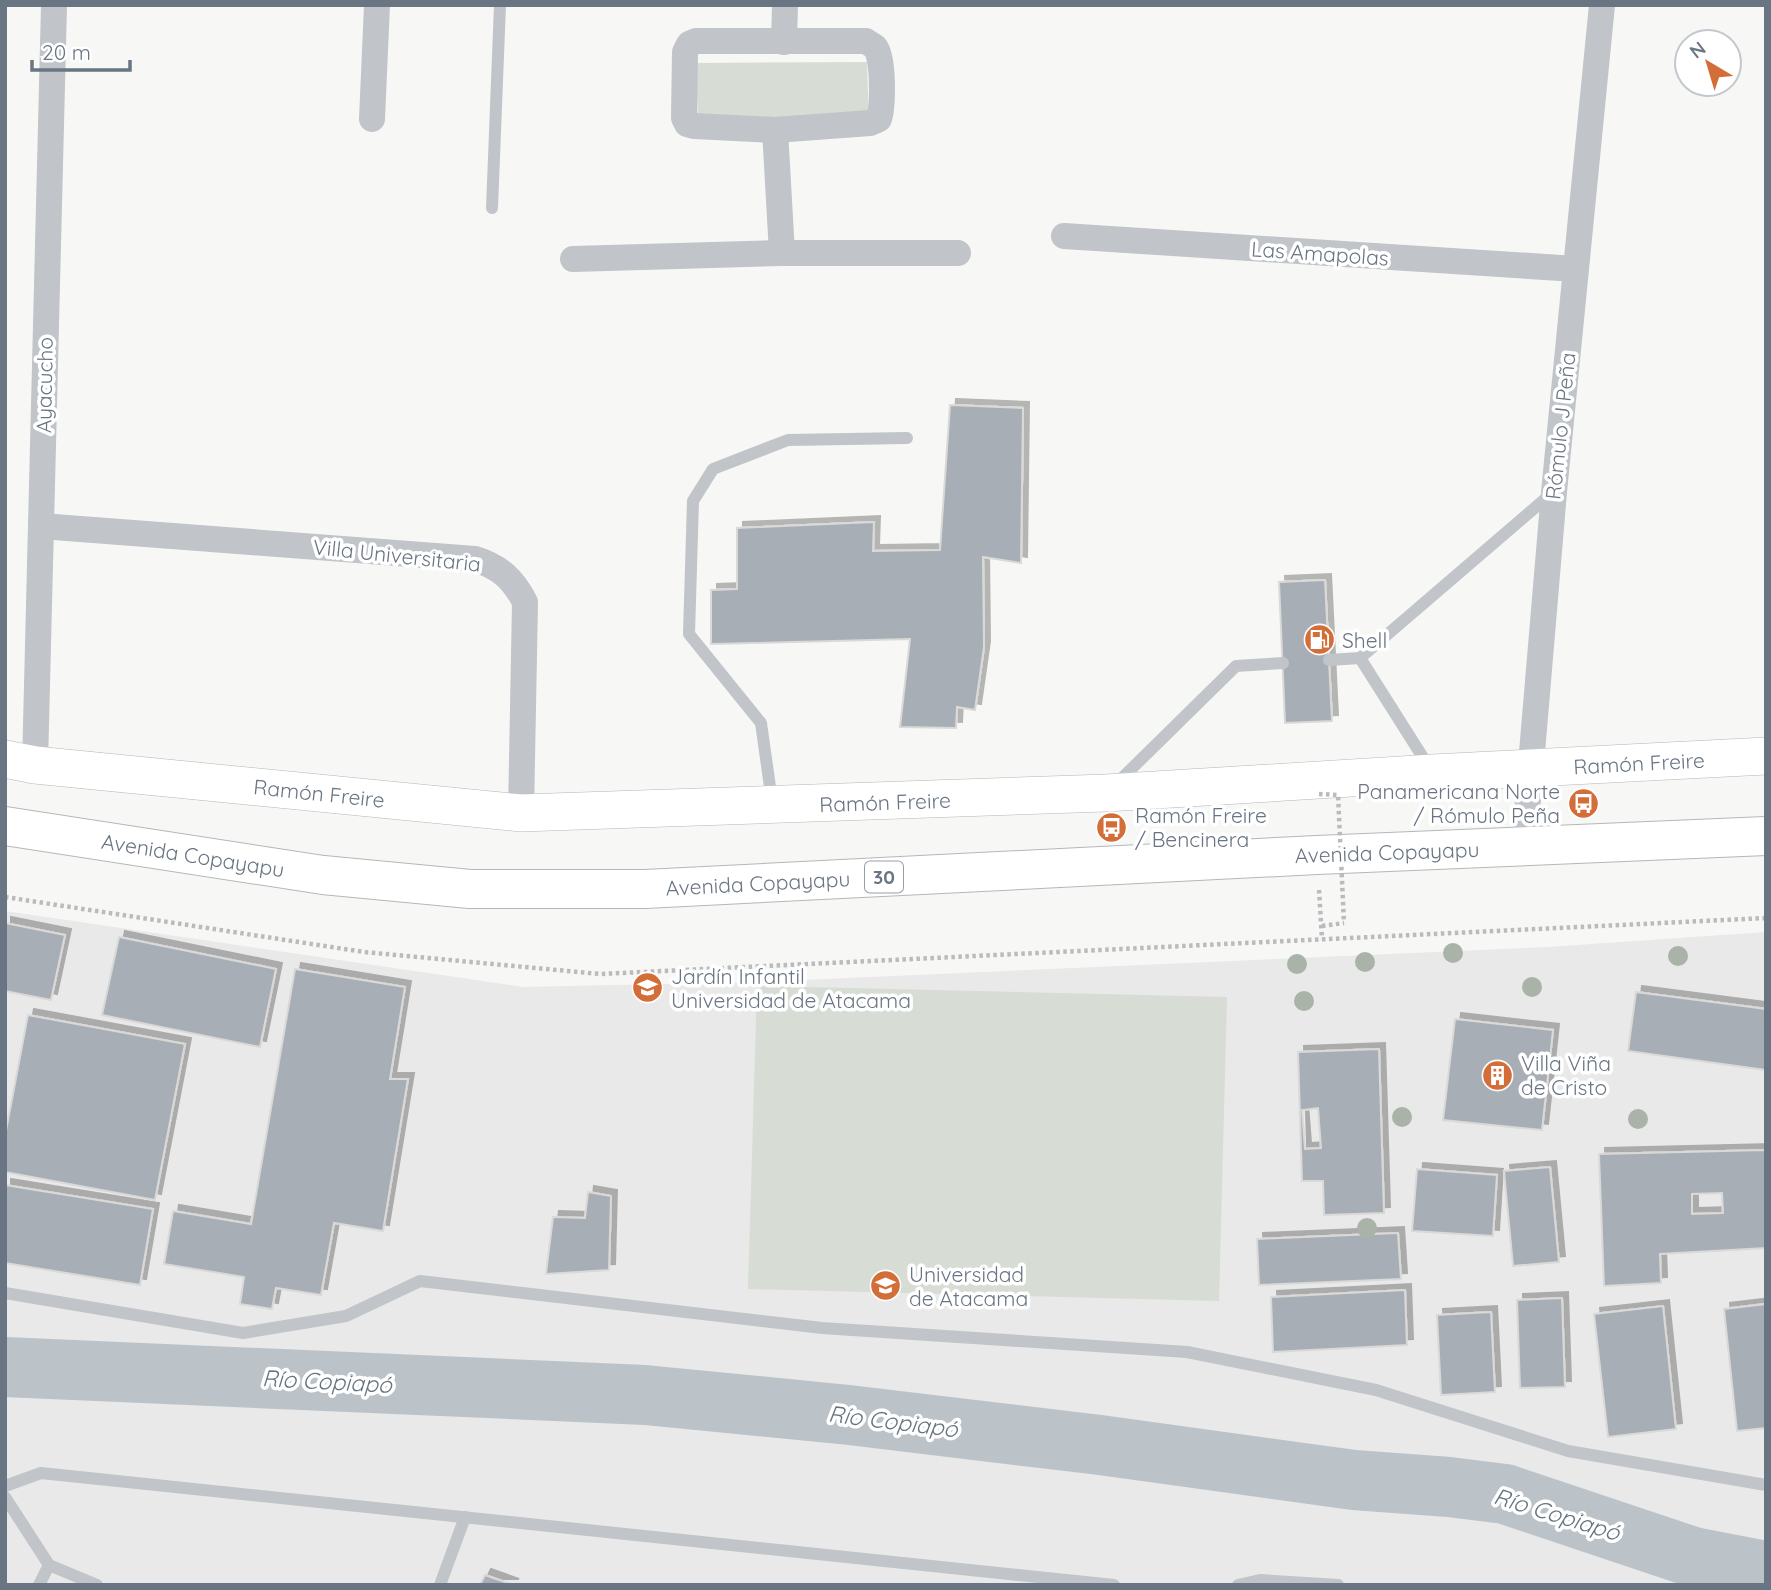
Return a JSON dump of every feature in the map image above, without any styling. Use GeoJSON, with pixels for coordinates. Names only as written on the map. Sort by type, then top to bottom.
{"type":"FeatureCollection","features":[{"type":"Feature","properties":{"kind":"highway","name":"Avenida Copayapu"},"geometry":{"type":"LineString","coordinates":[[5,826],[323,875],[470,889],[645,889],[1317,855],[1766,836]]}},
{"type":"Feature","properties":{"kind":"street","name":"Ayacucho"},"geometry":{"type":"LineString","coordinates":[[20,762],[41,526],[54,5]]}},
{"type":"Feature","properties":{"kind":"street"},"geometry":{"type":"LineString","coordinates":[[372,119],[377,5]]}},
{"type":"Feature","properties":{"kind":"street"},"geometry":{"type":"LineString","coordinates":[[784,42],[785,5]]}},
{"type":"Feature","properties":{"kind":"street","name":"Rómulo J Peña"},"geometry":{"type":"LineString","coordinates":[[1524,846],[1553,492],[1602,5]]}},
{"type":"Feature","properties":{"kind":"street"},"geometry":{"type":"LineString","coordinates":[[696,41],[784,42],[866,41],[875,47],[879,56],[883,109],[879,119],[870,123],[775,130],[687,124],[684,118],[685,52],[689,44],[696,41]]}},
{"type":"Feature","properties":{"kind":"street"},"geometry":{"type":"LineString","coordinates":[[775,130],[782,253]]}},
{"type":"Feature","properties":{"kind":"street","name":"Las Amapolas"},"geometry":{"type":"LineString","coordinates":[[1064,236],[1576,269]]}},
{"type":"Feature","properties":{"kind":"street"},"geometry":{"type":"LineString","coordinates":[[573,259],[782,253],[958,253]]}},
{"type":"Feature","properties":{"kind":"street","name":"Villa Universitaria"},"geometry":{"type":"LineString","coordinates":[[41,526],[475,559],[491,564],[517,586],[525,602],[521,813]]}},
{"type":"Feature","properties":{"kind":"street","name":"Ramón Freire"},"geometry":{"type":"LineString","coordinates":[[20,762],[521,813],[1106,793],[1766,756]]}},
{"type":"Feature","properties":{"kind":"lane"},"geometry":{"type":"LineString","coordinates":[[492,208],[500,5]]}},
{"type":"Feature","properties":{"kind":"lane"},"geometry":{"type":"LineString","coordinates":[[772,806],[761,723],[690,634],[693,501],[713,469],[788,440],[907,438]]}},
{"type":"Feature","properties":{"kind":"lane"},"geometry":{"type":"LineString","coordinates":[[1329,660],[1360,658],[1553,492]]}},
{"type":"Feature","properties":{"kind":"lane"},"geometry":{"type":"LineString","coordinates":[[1360,658],[1433,773]]}},
{"type":"Feature","properties":{"kind":"lane"},"geometry":{"type":"LineString","coordinates":[[1106,793],[1237,666],[1283,663]]}},
{"type":"Feature","properties":{"kind":"lane"},"geometry":{"type":"LineString","coordinates":[[5,1293],[243,1333],[346,1316],[419,1280],[822,1328],[1187,1352],[1376,1390],[1568,1451],[1766,1485]]}},
{"type":"Feature","properties":{"kind":"lane"},"geometry":{"type":"LineString","coordinates":[[5,1486],[41,1474],[1071,1583],[1114,1585]]}},
{"type":"Feature","properties":{"kind":"lane"},"geometry":{"type":"LineString","coordinates":[[5,1497],[49,1565],[97,1585]]}},
{"type":"Feature","properties":{"kind":"lane"},"geometry":{"type":"LineString","coordinates":[[440,1585],[465,1517]]}},
{"type":"Feature","properties":{"kind":"lane"},"geometry":{"type":"LineString","coordinates":[[39,1585],[49,1565]]}},
{"type":"Feature","properties":{"kind":"lane"},"geometry":{"type":"LineString","coordinates":[[1238,1585],[1261,1580],[1338,1585]]}},
{"type":"Feature","properties":{"kind":"path"},"geometry":{"type":"LineString","coordinates":[[1320,794],[1338,795],[1343,923],[1322,926]]}},
{"type":"Feature","properties":{"kind":"path"},"geometry":{"type":"LineString","coordinates":[[1317,855],[1322,939]]}},
{"type":"Feature","properties":{"kind":"path"},"geometry":{"type":"LineString","coordinates":[[5,897],[364,952],[600,974],[1766,918]]}},
{"type":"Feature","properties":{"kind":"shaded area"},"geometry":{"type":"Polygon","coordinates":[[[867,62],[869,120],[698,124],[696,63],[867,62]]]}},
{"type":"Feature","properties":{"kind":"shaded area","name":"Universidad de Atacama"},"geometry":{"type":"Polygon","coordinates":[[[5,911],[523,987],[755,982],[1548,947],[1766,932],[1766,1585],[5,1585],[5,911]]]}},
{"type":"Feature","properties":{"kind":"shaded area"},"geometry":{"type":"Polygon","coordinates":[[[757,986],[1227,997],[1219,1301],[748,1289],[757,986]]]}},
{"type":"Feature","properties":{"kind":"building"},"geometry":{"type":"Polygon","coordinates":[[[950,405],[1023,408],[1021,563],[983,557],[984,647],[975,710],[957,707],[956,728],[900,727],[910,639],[711,644],[711,590],[737,589],[737,528],[874,522],[873,551],[940,550],[950,405]]]}},
{"type":"Feature","properties":{"kind":"building"},"geometry":{"type":"Polygon","coordinates":[[[1325,580],[1332,721],[1285,723],[1279,582],[1325,580]]]}},
{"type":"Feature","properties":{"kind":"building"},"geometry":{"type":"Polygon","coordinates":[[[5,923],[65,935],[51,1000],[5,991],[5,923]]]}},
{"type":"Feature","properties":{"kind":"building"},"geometry":{"type":"Polygon","coordinates":[[[119,937],[276,969],[260,1047],[102,1015],[119,937]]]}},
{"type":"Feature","properties":{"kind":"building"},"geometry":{"type":"Polygon","coordinates":[[[295,969],[405,987],[390,1079],[408,1079],[383,1231],[334,1223],[321,1295],[276,1288],[272,1309],[240,1304],[244,1277],[164,1264],[173,1211],[251,1224],[295,969]]]}},
{"type":"Feature","properties":{"kind":"building"},"geometry":{"type":"Polygon","coordinates":[[[1636,992],[1766,1009],[1766,1070],[1628,1051],[1636,992]]]}},
{"type":"Feature","properties":{"kind":"building"},"geometry":{"type":"Polygon","coordinates":[[[28,1015],[185,1044],[155,1200],[5,1172],[5,1136],[28,1015]]]}},
{"type":"Feature","properties":{"kind":"building","name":"Villa Viña de Cristo"},"geometry":{"type":"Polygon","coordinates":[[[1455,1019],[1553,1030],[1542,1130],[1443,1120],[1455,1019]]]}},
{"type":"Feature","properties":{"kind":"building"},"geometry":{"type":"Polygon","coordinates":[[[1379,1049],[1384,1213],[1324,1215],[1323,1181],[1302,1181],[1298,1052],[1379,1049]],[[1318,1108],[1302,1110],[1305,1149],[1321,1148],[1318,1108]]]}},
{"type":"Feature","properties":{"kind":"building"},"geometry":{"type":"Polygon","coordinates":[[[1766,1150],[1766,1248],[1660,1254],[1661,1283],[1604,1286],[1599,1154],[1766,1150]],[[1722,1193],[1692,1194],[1692,1214],[1723,1213],[1722,1193]]]}},
{"type":"Feature","properties":{"kind":"building"},"geometry":{"type":"Polygon","coordinates":[[[1550,1167],[1559,1262],[1513,1266],[1504,1171],[1550,1167]]]}},
{"type":"Feature","properties":{"kind":"building"},"geometry":{"type":"Polygon","coordinates":[[[1417,1169],[1497,1175],[1493,1236],[1412,1231],[1417,1169]]]}},
{"type":"Feature","properties":{"kind":"building"},"geometry":{"type":"Polygon","coordinates":[[[5,1185],[153,1209],[140,1285],[5,1263],[5,1185]]]}},
{"type":"Feature","properties":{"kind":"building"},"geometry":{"type":"Polygon","coordinates":[[[588,1192],[611,1196],[609,1270],[546,1274],[553,1217],[585,1218],[588,1192]]]}},
{"type":"Feature","properties":{"kind":"building"},"geometry":{"type":"Polygon","coordinates":[[[1398,1233],[1401,1279],[1259,1285],[1257,1239],[1398,1233]]]}},
{"type":"Feature","properties":{"kind":"building"},"geometry":{"type":"Polygon","coordinates":[[[1405,1290],[1407,1345],[1273,1352],[1271,1297],[1405,1290]]]}},
{"type":"Feature","properties":{"kind":"building"},"geometry":{"type":"Polygon","coordinates":[[[1562,1298],[1565,1387],[1520,1388],[1517,1300],[1562,1298]]]}},
{"type":"Feature","properties":{"kind":"building"},"geometry":{"type":"Polygon","coordinates":[[[1766,1304],[1766,1428],[1737,1431],[1724,1309],[1766,1304]]]}},
{"type":"Feature","properties":{"kind":"building"},"geometry":{"type":"Polygon","coordinates":[[[1663,1306],[1676,1429],[1608,1437],[1594,1314],[1663,1306]]]}},
{"type":"Feature","properties":{"kind":"building"},"geometry":{"type":"Polygon","coordinates":[[[1491,1312],[1495,1392],[1441,1395],[1437,1315],[1491,1312]]]}},
{"type":"Feature","properties":{"kind":"building"},"geometry":{"type":"Polygon","coordinates":[[[485,1575],[513,1585],[480,1585],[485,1575]]]}},
{"type":"Feature","properties":{"kind":"waterway","name":"Río Copiapó"},"geometry":{"type":"LineString","coordinates":[[5,1367],[645,1395],[849,1415],[1100,1445],[1354,1480],[1505,1494],[1693,1557],[1766,1571]]}},
{"type":"Feature","properties":{"kind":"place","name":"Shell"},"geometry":{"type":"Point","coordinates":[1319,640]}},
{"type":"Feature","properties":{"kind":"place","name":"Panamericana Norte / Rómulo Peña"},"geometry":{"type":"Point","coordinates":[1583,803]}},
{"type":"Feature","properties":{"kind":"place","name":"Ramón Freire / Bencinera"},"geometry":{"type":"Point","coordinates":[1112,827]}},
{"type":"Feature","properties":{"kind":"place","name":"Jardín Infantil Universidad de Atacama"},"geometry":{"type":"Point","coordinates":[648,988]}},
{"type":"Feature","properties":{"kind":"place","name":"Villa Viña de Cristo"},"geometry":{"type":"Point","coordinates":[1498,1075]}},
{"type":"Feature","properties":{"kind":"place","name":"Universidad de Atacama"},"geometry":{"type":"Point","coordinates":[886,1286]}}]}
